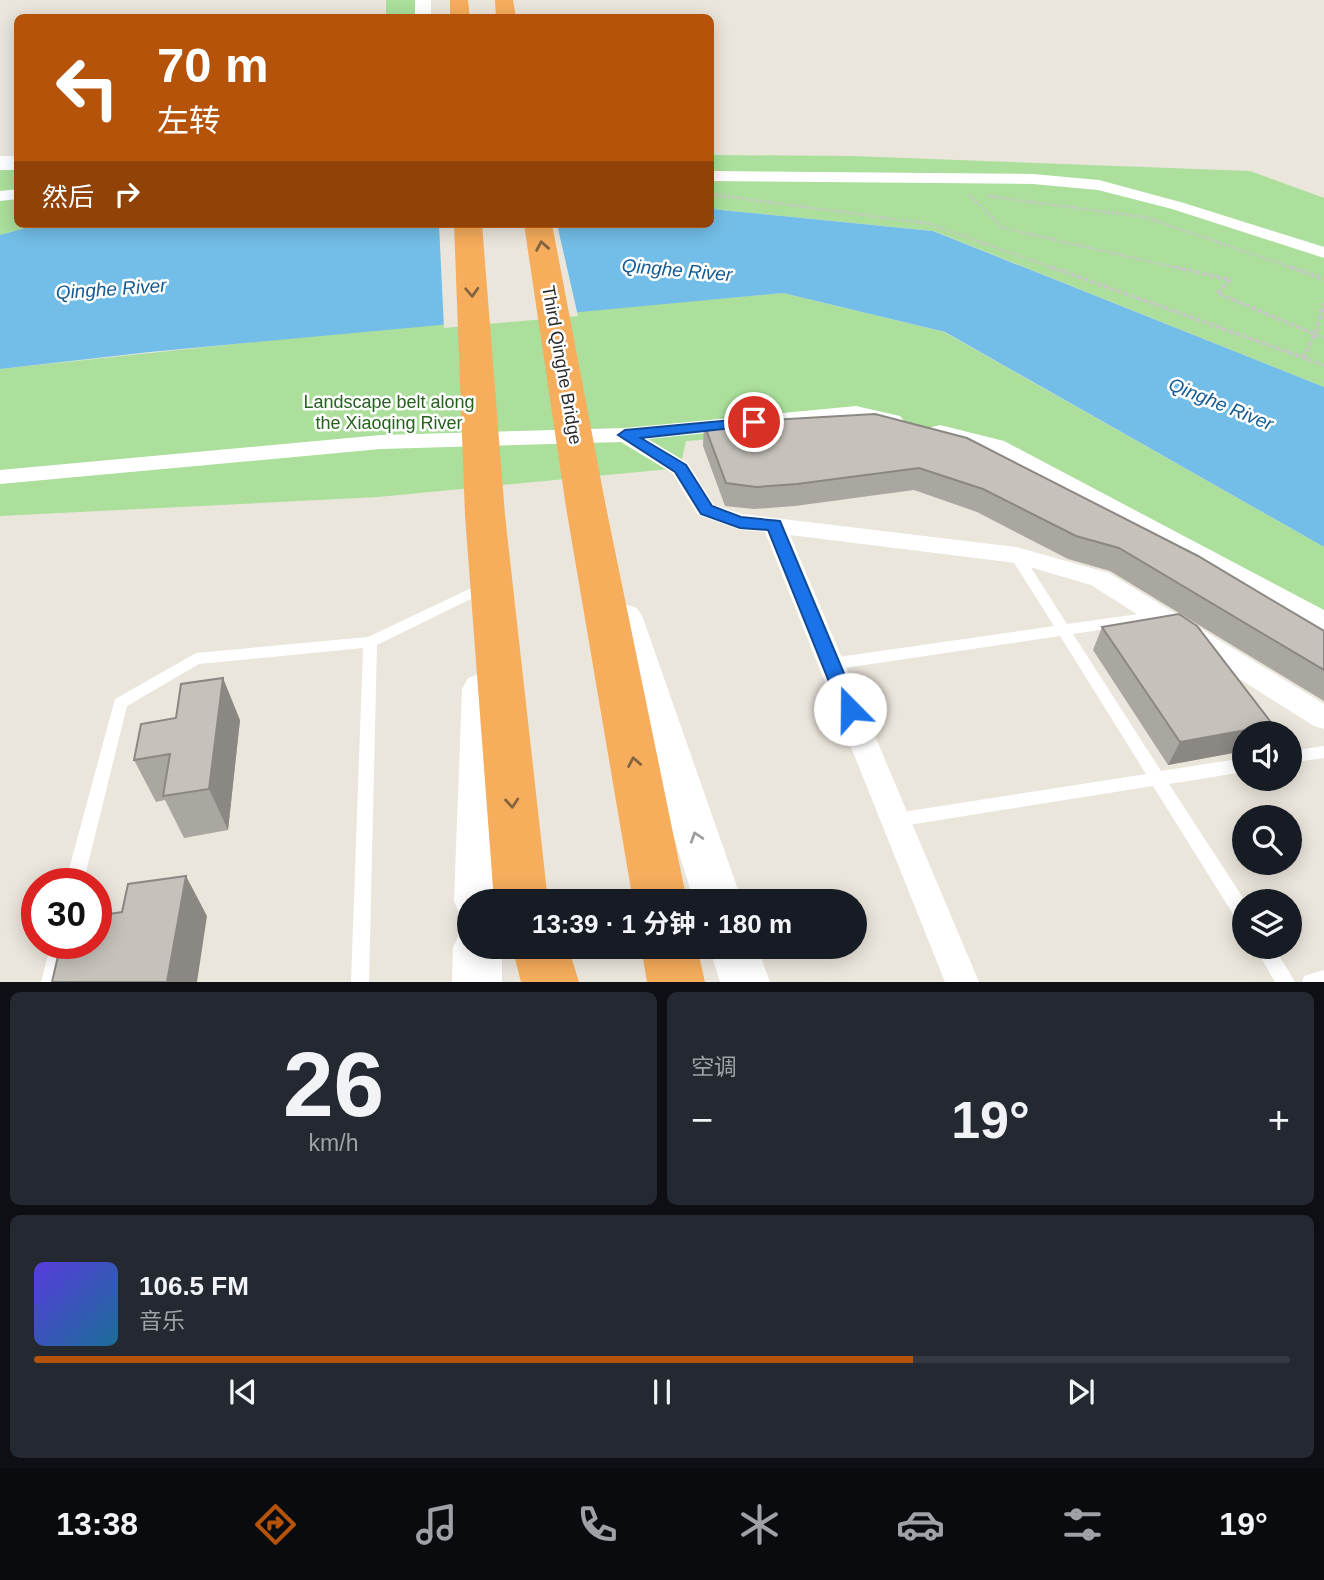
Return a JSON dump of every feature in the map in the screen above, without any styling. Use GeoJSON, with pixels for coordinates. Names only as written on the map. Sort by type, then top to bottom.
{"type":"FeatureCollection","features":[{"type":"Feature","properties":{"kind":"highway"},"geometry":{"type":"LineString","coordinates":[[468,228],[511,889]]}},
{"type":"Feature","properties":{"kind":"highway","name":"Third Qinghe Bridge"},"geometry":{"type":"LineString","coordinates":[[539,228],[586,507],[649,842]]}},
{"type":"Feature","properties":{"kind":"highway"},"geometry":{"type":"LineString","coordinates":[[648,889],[649,842]]}},
{"type":"Feature","properties":{"kind":"highway"},"geometry":{"type":"LineString","coordinates":[[649,842],[658,889]]}},
{"type":"Feature","properties":{"kind":"highway"},"geometry":{"type":"LineString","coordinates":[[527,959],[529,982]]}},
{"type":"Feature","properties":{"kind":"highway"},"geometry":{"type":"LineString","coordinates":[[543,959],[550,982]]}},
{"type":"Feature","properties":{"kind":"highway"},"geometry":{"type":"LineString","coordinates":[[647,959],[647,982]]}},
{"type":"Feature","properties":{"kind":"highway"},"geometry":{"type":"LineString","coordinates":[[671,959],[676,982]]}},
{"type":"Feature","properties":{"kind":"street"},"geometry":{"type":"LineString","coordinates":[[714,177],[965,186],[1033,178],[1099,185],[1178,206],[1324,253]]}},
{"type":"Feature","properties":{"kind":"street"},"geometry":{"type":"LineString","coordinates":[[0,477],[381,442],[625,435],[856,412],[996,446],[1324,622]]}},
{"type":"Feature","properties":{"kind":"street"},"geometry":{"type":"LineString","coordinates":[[625,435],[680,468],[706,510],[740,522],[1016,555],[1100,579],[1324,719]]}},
{"type":"Feature","properties":{"kind":"street"},"geometry":{"type":"LineString","coordinates":[[586,507],[714,889]]}},
{"type":"Feature","properties":{"kind":"street"},"geometry":{"type":"LineString","coordinates":[[485,515],[484,587],[510,889]]}},
{"type":"Feature","properties":{"kind":"street"},"geometry":{"type":"LineString","coordinates":[[774,525],[962,982]]}},
{"type":"Feature","properties":{"kind":"street"},"geometry":{"type":"LineString","coordinates":[[477,982],[478,959]]}},
{"type":"Feature","properties":{"kind":"street"},"geometry":{"type":"LineString","coordinates":[[737,959],[745,982]]}},
{"type":"Feature","properties":{"kind":"lane"},"geometry":{"type":"LineString","coordinates":[[1016,555],[1232,897]]}},
{"type":"Feature","properties":{"kind":"lane"},"geometry":{"type":"LineString","coordinates":[[78,868],[120,703],[197,659],[370,642],[484,587]]}},
{"type":"Feature","properties":{"kind":"lane"},"geometry":{"type":"LineString","coordinates":[[831,664],[1160,616]]}},
{"type":"Feature","properties":{"kind":"lane"},"geometry":{"type":"LineString","coordinates":[[359,982],[370,642]]}},
{"type":"Feature","properties":{"kind":"lane"},"geometry":{"type":"LineString","coordinates":[[1302,756],[1324,752]]}},
{"type":"Feature","properties":{"kind":"lane"},"geometry":{"type":"LineString","coordinates":[[895,821],[1232,767]]}},
{"type":"Feature","properties":{"kind":"lane"},"geometry":{"type":"LineString","coordinates":[[50,982],[56,959]]}},
{"type":"Feature","properties":{"kind":"lane"},"geometry":{"type":"LineString","coordinates":[[1272,959],[1286,982]]}},
{"type":"Feature","properties":{"kind":"lane"},"geometry":{"type":"LineString","coordinates":[[1311,982],[1324,979]]}},
{"type":"Feature","properties":{"kind":"path"},"geometry":{"type":"LineString","coordinates":[[965,186],[1145,217],[1324,279]]}},
{"type":"Feature","properties":{"kind":"path"},"geometry":{"type":"LineString","coordinates":[[965,186],[1003,228],[1230,279],[1217,293],[1324,338]]}},
{"type":"Feature","properties":{"kind":"path"},"geometry":{"type":"LineString","coordinates":[[714,195],[930,224],[1324,365]]}},
{"type":"Feature","properties":{"kind":"path"},"geometry":{"type":"LineString","coordinates":[[1303,358],[1315,334],[1324,303]]}},
{"type":"Feature","properties":{"kind":"green space"},"geometry":{"type":"Polygon","coordinates":[[[386,0],[419,0],[419,14],[386,14],[386,0]]]}},
{"type":"Feature","properties":{"kind":"green space"},"geometry":{"type":"Polygon","coordinates":[[[714,155],[851,156],[1250,171],[1324,198],[1324,387],[934,231],[714,209],[714,155]]]}},
{"type":"Feature","properties":{"kind":"green space"},"geometry":{"type":"Polygon","coordinates":[[[0,160],[14,160],[14,228],[25,228],[0,235],[0,160]]]}},
{"type":"Feature","properties":{"kind":"green space","name":"Landscape belt along the Xiaoqing River"},"geometry":{"type":"Polygon","coordinates":[[[783,293],[944,332],[1324,547],[1324,642],[872,428],[686,441],[680,468],[378,497],[0,516],[0,369],[377,329],[783,293]]]}},
{"type":"Feature","properties":{"kind":"water","name":"Qinghe River"},"geometry":{"type":"Polygon","coordinates":[[[714,209],[933,231],[1324,387],[1324,547],[945,332],[783,293],[150,352],[0,369],[0,235],[25,228],[714,228],[714,209]]]}},
{"type":"Feature","properties":{"kind":"pier"},"geometry":{"type":"Polygon","coordinates":[[[439,228],[558,228],[578,316],[444,328],[439,228]]]}},
{"type":"Feature","properties":{"kind":"building"},"geometry":{"type":"Polygon","coordinates":[[[875,414],[967,438],[1198,556],[1324,631],[1324,670],[1119,548],[1076,536],[983,489],[919,468],[797,484],[756,487],[726,483],[704,424],[875,414]]]}},
{"type":"Feature","properties":{"kind":"building"},"geometry":{"type":"Polygon","coordinates":[[[1179,614],[1197,626],[1270,721],[1232,721],[1232,732],[1180,742],[1102,627],[1179,614]]]}},
{"type":"Feature","properties":{"kind":"building"},"geometry":{"type":"Polygon","coordinates":[[[223,678],[209,789],[163,796],[170,754],[134,760],[141,724],[176,718],[181,684],[223,678]]]}},
{"type":"Feature","properties":{"kind":"building"},"geometry":{"type":"Polygon","coordinates":[[[186,876],[167,982],[52,982],[57,959],[112,959],[112,914],[122,912],[128,884],[186,876]]]}},
{"type":"Feature","properties":{"kind":"route"},"geometry":{"type":"LineString","coordinates":[[754,422],[625,435],[680,468],[706,510],[740,522],[774,525],[850,709]]}}]}
